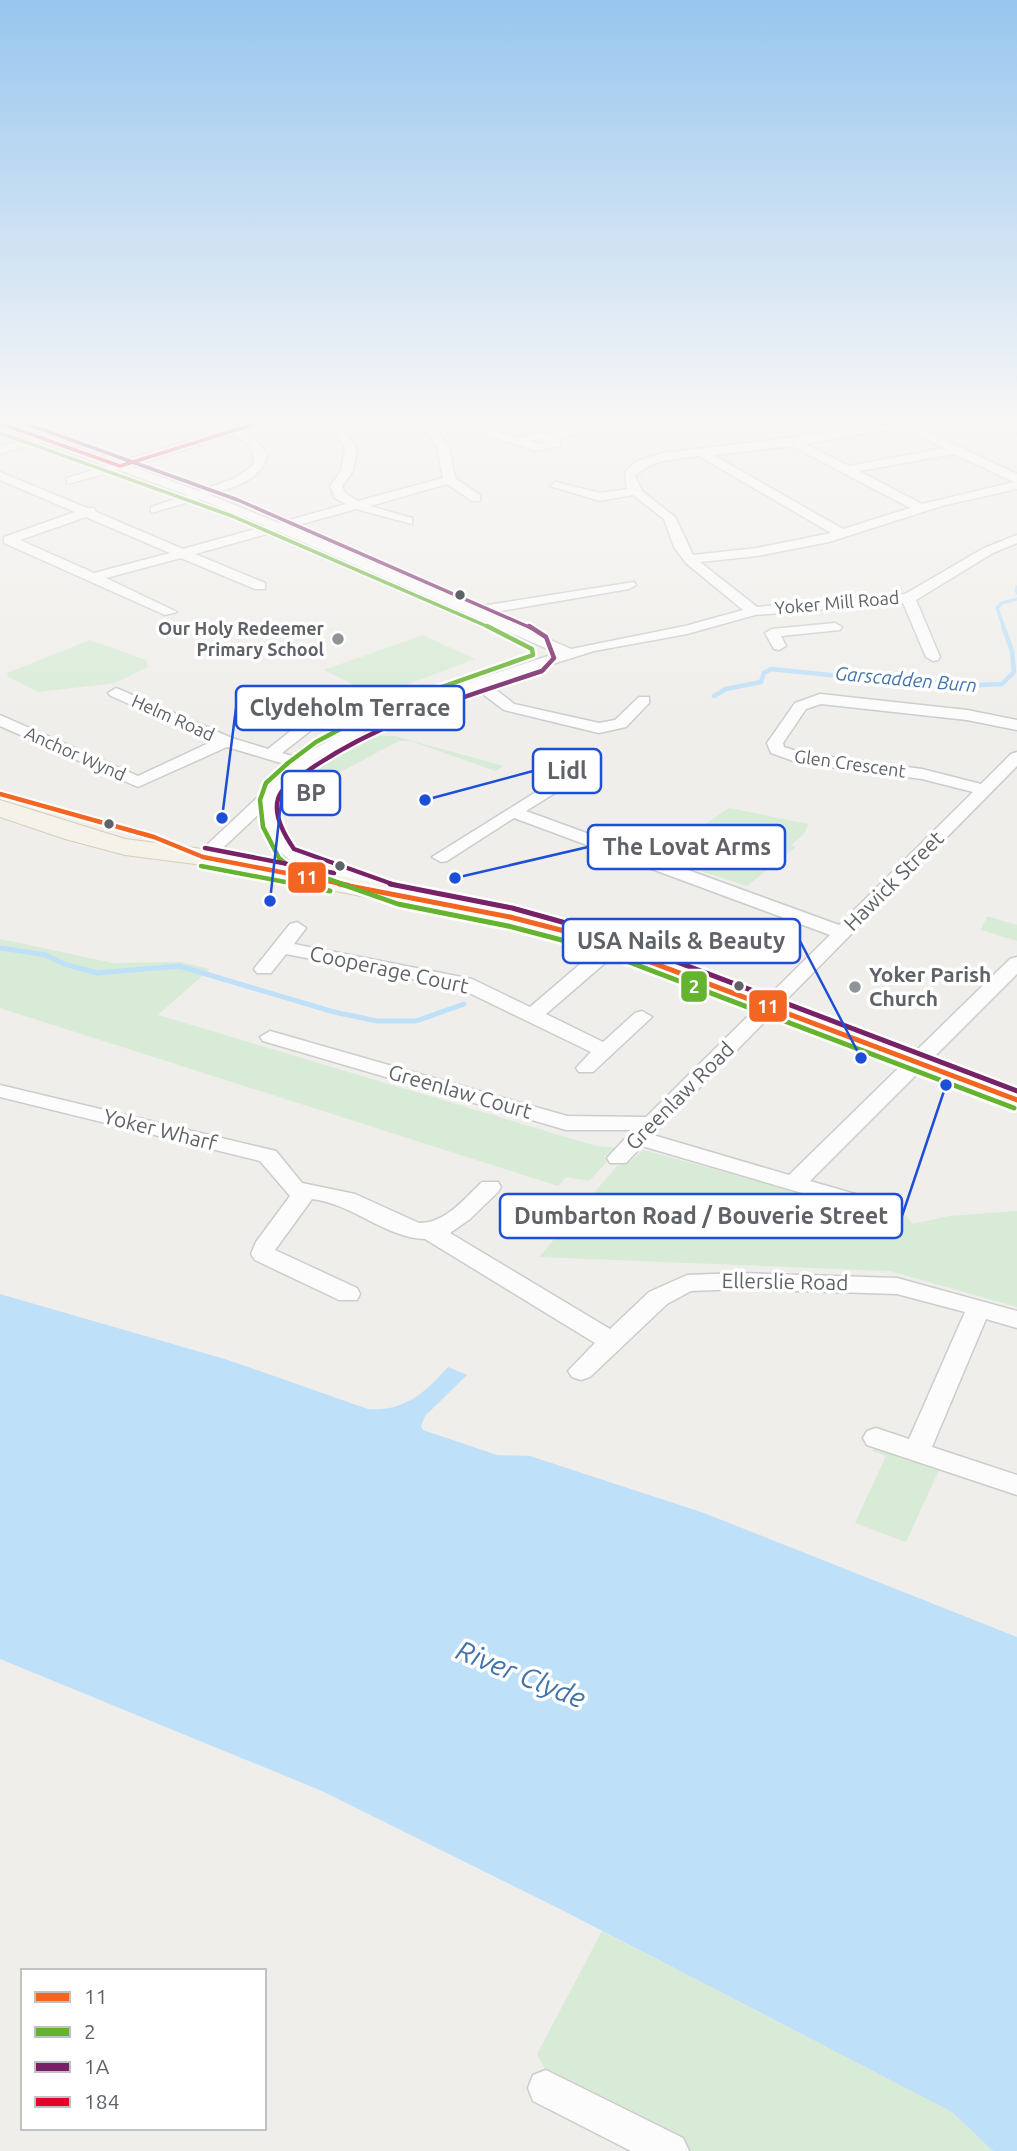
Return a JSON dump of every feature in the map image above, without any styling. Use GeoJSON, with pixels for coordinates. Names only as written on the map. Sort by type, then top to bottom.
{"type":"FeatureCollection","features":[{"type":"Feature","properties":{"kind":"main road"},"geometry":{"type":"LineString","coordinates":[[0,794],[38,808],[176,843],[203,857]]}},
{"type":"Feature","properties":{"kind":"main road"},"geometry":{"type":"LineString","coordinates":[[0,808],[79,834],[164,856],[203,857],[534,923],[613,946],[1017,1100]]}},
{"type":"Feature","properties":{"kind":"street"},"geometry":{"type":"LineString","coordinates":[[54,524],[9,540],[170,612]]}},
{"type":"Feature","properties":{"kind":"street"},"geometry":{"type":"LineString","coordinates":[[118,524],[260,586]]}},
{"type":"Feature","properties":{"kind":"street"},"geometry":{"type":"LineString","coordinates":[[276,524],[569,653]]}},
{"type":"Feature","properties":{"kind":"street"},"geometry":{"type":"LineString","coordinates":[[92,578],[286,524]]}},
{"type":"Feature","properties":{"kind":"street"},"geometry":{"type":"LineString","coordinates":[[672,524],[681,549],[754,611]]}},
{"type":"Feature","properties":{"kind":"street"},"geometry":{"type":"LineString","coordinates":[[825,524],[842,534]]}},
{"type":"Feature","properties":{"kind":"street"},"geometry":{"type":"LineString","coordinates":[[691,559],[788,547],[871,524]]}},
{"type":"Feature","properties":{"kind":"street","name":"Yoker Mill Road"},"geometry":{"type":"LineString","coordinates":[[203,857],[301,764],[321,749],[383,715],[569,653],[687,630],[754,611],[908,598],[930,589],[1014,542]]}},
{"type":"Feature","properties":{"kind":"street"},"geometry":{"type":"LineString","coordinates":[[475,611],[629,585]]}},
{"type":"Feature","properties":{"kind":"street"},"geometry":{"type":"LineString","coordinates":[[908,598],[933,657]]}},
{"type":"Feature","properties":{"kind":"street"},"geometry":{"type":"LineString","coordinates":[[779,646],[772,633],[838,632],[820,606]]}},
{"type":"Feature","properties":{"kind":"street"},"geometry":{"type":"LineString","coordinates":[[521,631],[543,648],[545,656],[538,663]]}},
{"type":"Feature","properties":{"kind":"street"},"geometry":{"type":"LineString","coordinates":[[478,682],[509,707],[599,728],[620,723],[643,700]]}},
{"type":"Feature","properties":{"kind":"street","name":"Helm Road"},"geometry":{"type":"LineString","coordinates":[[116,693],[226,741],[301,764]]}},
{"type":"Feature","properties":{"kind":"street","name":"Glen Crescent"},"geometry":{"type":"LineString","coordinates":[[985,790],[922,774],[799,758],[777,750],[775,743],[800,706],[820,699],[940,712],[1017,725]]}},
{"type":"Feature","properties":{"kind":"street","name":"Anchor Wynd"},"geometry":{"type":"LineString","coordinates":[[0,720],[138,782],[226,741]]}},
{"type":"Feature","properties":{"kind":"street"},"geometry":{"type":"LineString","coordinates":[[270,755],[304,728]]}},
{"type":"Feature","properties":{"kind":"street","name":"Hawick Street"},"geometry":{"type":"LineString","coordinates":[[772,1005],[1017,757]]}},
{"type":"Feature","properties":{"kind":"street"},"geometry":{"type":"LineString","coordinates":[[441,857],[565,779]]}},
{"type":"Feature","properties":{"kind":"street"},"geometry":{"type":"LineString","coordinates":[[271,791],[268,815],[281,847],[289,856],[400,896]]}},
{"type":"Feature","properties":{"kind":"street"},"geometry":{"type":"LineString","coordinates":[[513,812],[843,933]]}},
{"type":"Feature","properties":{"kind":"street","name":"Cooperage Court"},"geometry":{"type":"LineString","coordinates":[[264,969],[297,928]]}},
{"type":"Feature","properties":{"kind":"street"},"geometry":{"type":"LineString","coordinates":[[533,1015],[613,946]]}},
{"type":"Feature","properties":{"kind":"street","name":"Cooperage Court"},"geometry":{"type":"LineString","coordinates":[[282,947],[465,983],[605,1051]]}},
{"type":"Feature","properties":{"kind":"street"},"geometry":{"type":"LineString","coordinates":[[794,1184],[1017,963]]}},
{"type":"Feature","properties":{"kind":"street","name":"Greenlaw Road"},"geometry":{"type":"LineString","coordinates":[[618,1158],[772,1005]]}},
{"type":"Feature","properties":{"kind":"street"},"geometry":{"type":"LineString","coordinates":[[586,1068],[642,1017]]}},
{"type":"Feature","properties":{"kind":"street","name":"Greenlaw Court"},"geometry":{"type":"LineString","coordinates":[[270,1037],[566,1123],[645,1131],[794,1184],[882,1209]]}},
{"type":"Feature","properties":{"kind":"street","name":"Yoker Wharf"},"geometry":{"type":"LineString","coordinates":[[0,1091],[268,1156],[295,1190],[354,1202],[411,1230],[430,1231],[612,1342]]}},
{"type":"Feature","properties":{"kind":"street"},"geometry":{"type":"LineString","coordinates":[[430,1231],[451,1222],[490,1187]]}},
{"type":"Feature","properties":{"kind":"street"},"geometry":{"type":"LineString","coordinates":[[306,1191],[264,1247],[263,1254],[348,1294]]}},
{"type":"Feature","properties":{"kind":"street","name":"Ellerslie Road"},"geometry":{"type":"LineString","coordinates":[[581,1371],[665,1292],[701,1281],[897,1286],[1017,1320]]}},
{"type":"Feature","properties":{"kind":"street"},"geometry":{"type":"LineString","coordinates":[[917,1451],[979,1308]]}},
{"type":"Feature","properties":{"kind":"street"},"geometry":{"type":"LineString","coordinates":[[876,1438],[1017,1485]]}},
{"type":"Feature","properties":{"kind":"street"},"geometry":{"type":"LineString","coordinates":[[546,2088],[670,2151]]}},
{"type":"Feature","properties":{"kind":"green space"},"geometry":{"type":"Polygon","coordinates":[[[423,635],[475,659],[376,696],[324,670],[423,635]]]}},
{"type":"Feature","properties":{"kind":"green space"},"geometry":{"type":"Polygon","coordinates":[[[90,640],[146,660],[148,667],[115,683],[38,692],[8,677],[7,673],[90,640]]]}},
{"type":"Feature","properties":{"kind":"green space"},"geometry":{"type":"Polygon","coordinates":[[[363,735],[394,736],[504,766],[495,771],[411,741],[399,741],[312,787],[315,790],[296,788],[327,755],[363,735]]]}},
{"type":"Feature","properties":{"kind":"green space"},"geometry":{"type":"Polygon","coordinates":[[[729,808],[808,824],[804,834],[791,845],[796,847],[747,886],[657,857],[729,808]]]}},
{"type":"Feature","properties":{"kind":"green space"},"geometry":{"type":"Polygon","coordinates":[[[987,916],[1017,925],[1017,941],[981,930],[987,916]]]}},
{"type":"Feature","properties":{"kind":"green space"},"geometry":{"type":"Polygon","coordinates":[[[0,939],[113,963],[181,962],[210,969],[158,1015],[596,1146],[617,1148],[604,1157],[607,1162],[589,1181],[566,1177],[558,1186],[0,1008],[0,939]]]}},
{"type":"Feature","properties":{"kind":"green space"},"geometry":{"type":"Polygon","coordinates":[[[643,1150],[862,1209],[891,1215],[904,1213],[913,1224],[949,1216],[1017,1211],[1017,1307],[890,1271],[539,1257],[617,1166],[630,1162],[643,1150]]]}},
{"type":"Feature","properties":{"kind":"green space"},"geometry":{"type":"Polygon","coordinates":[[[874,1448],[939,1470],[906,1542],[855,1523],[886,1456],[873,1451],[874,1448]]]}},
{"type":"Feature","properties":{"kind":"green space"},"geometry":{"type":"Polygon","coordinates":[[[602,1931],[952,2112],[993,2151],[689,2151],[547,2073],[537,2054],[602,1931]]]}},
{"type":"Feature","properties":{"kind":"water","name":"River Clyde"},"geometry":{"type":"Polygon","coordinates":[[[0,1294],[228,1360],[368,1409],[403,1404],[423,1392],[448,1367],[467,1375],[425,1416],[421,1426],[423,1430],[497,1455],[530,1456],[704,1513],[1017,1637],[1017,2151],[993,2151],[952,2112],[564,1911],[322,1791],[0,1659],[0,1294]]]}},
{"type":"Feature","properties":{"kind":"waterway","name":"Garscadden Burn"},"geometry":{"type":"LineString","coordinates":[[1017,587],[1017,593]]}},
{"type":"Feature","properties":{"kind":"waterway","name":"Garscadden Burn"},"geometry":{"type":"LineString","coordinates":[[1004,628],[997,608],[1002,603],[1017,599]]}},
{"type":"Feature","properties":{"kind":"waterway","name":"Garscadden Burn"},"geometry":{"type":"LineString","coordinates":[[714,696],[726,689],[761,682],[764,673],[771,669],[859,678],[903,677],[958,686],[1002,684],[1014,672],[1012,651],[1003,626]]}},
{"type":"Feature","properties":{"kind":"waterway"},"geometry":{"type":"LineString","coordinates":[[0,948],[46,955],[64,964],[97,973],[179,966],[334,1012],[377,1021],[416,1021],[464,1004]]}},
{"type":"Feature","properties":{"kind":"transit line","name":"2"},"geometry":{"type":"LineString","coordinates":[[251,524],[517,639],[532,649],[533,655],[376,710],[316,742],[288,763],[266,783],[260,800],[263,827],[279,858],[286,864],[398,904],[508,926],[592,948],[1014,1108]]}},
{"type":"Feature","properties":{"kind":"transit line","name":"1A"},"geometry":{"type":"LineString","coordinates":[[295,524],[524,623],[546,637],[554,658],[542,671],[419,713],[359,739],[289,785],[278,799],[277,812],[294,849],[402,888],[512,908],[598,932],[1017,1091]]}},
{"type":"Feature","properties":{"kind":"transit line","name":"11"},"geometry":{"type":"LineString","coordinates":[[0,794],[129,829],[203,857],[510,917],[576,934],[1017,1100]]}},
{"type":"Feature","properties":{"kind":"transit line","name":"1A"},"geometry":{"type":"LineString","coordinates":[[205,848],[334,873]]}},
{"type":"Feature","properties":{"kind":"transit line","name":"2"},"geometry":{"type":"LineString","coordinates":[[201,866],[330,891]]}},
{"type":"Feature","properties":{"kind":"place","name":"Our Holy Redeemer Primary School"},"geometry":{"type":"Point","coordinates":[338,639]}},
{"type":"Feature","properties":{"kind":"place","name":"Lidl"},"geometry":{"type":"Point","coordinates":[425,800]}},
{"type":"Feature","properties":{"kind":"place","name":"Clydeholm Terrace"},"geometry":{"type":"Point","coordinates":[222,818]}},
{"type":"Feature","properties":{"kind":"place","name":"The Lovat Arms"},"geometry":{"type":"Point","coordinates":[455,878]}},
{"type":"Feature","properties":{"kind":"place","name":"BP"},"geometry":{"type":"Point","coordinates":[270,901]}},
{"type":"Feature","properties":{"kind":"place","name":"Yoker Parish Church"},"geometry":{"type":"Point","coordinates":[855,987]}},
{"type":"Feature","properties":{"kind":"place","name":"USA Nails & Beauty"},"geometry":{"type":"Point","coordinates":[861,1058]}},
{"type":"Feature","properties":{"kind":"place","name":"Dumbarton Road / Bouverie Street"},"geometry":{"type":"Point","coordinates":[946,1085]}}]}
